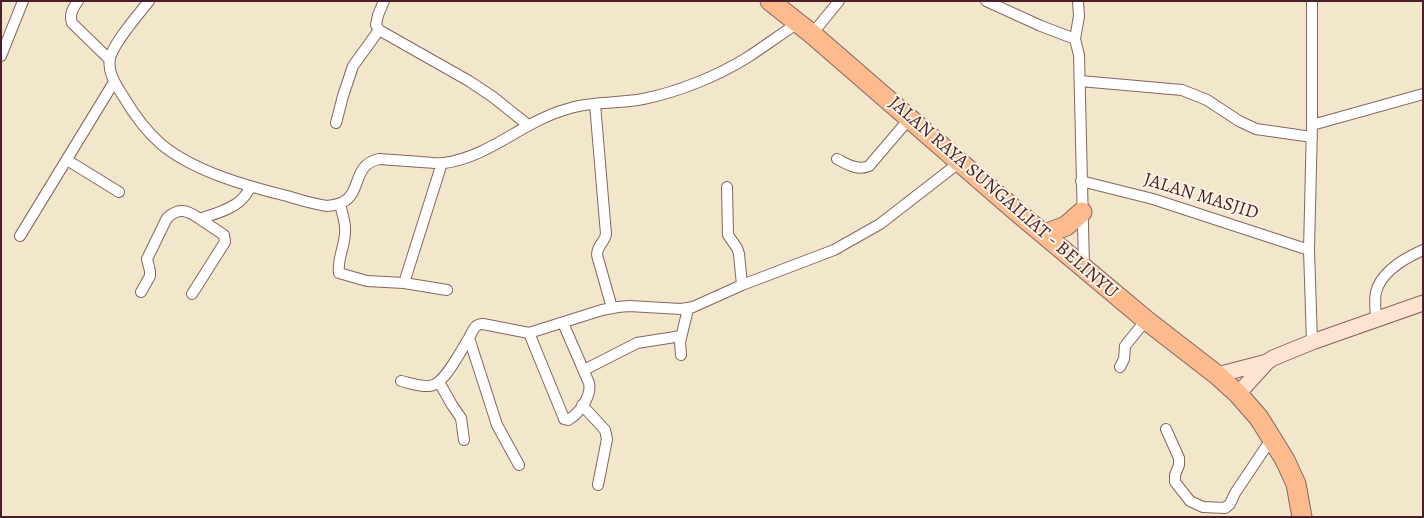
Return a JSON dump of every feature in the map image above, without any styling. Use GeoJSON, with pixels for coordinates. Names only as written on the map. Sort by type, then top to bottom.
{"type":"FeatureCollection","features":[{"type":"Feature","properties":{"kind":"highway","name":"JALAN RAYA SUNGAILIAT - BELINYU"},"geometry":{"type":"LineString","coordinates":[[770,1],[805,28],[1016,211],[1238,394],[1259,418],[1285,460],[1296,484],[1302,517]]}},
{"type":"Feature","properties":{"kind":"highway"},"geometry":{"type":"LineString","coordinates":[[1045,234],[1061,229],[1082,212]]}},
{"type":"Feature","properties":{"kind":"street"},"geometry":{"type":"LineString","coordinates":[[1,56],[23,1]]}},
{"type":"Feature","properties":{"kind":"street"},"geometry":{"type":"LineString","coordinates":[[78,1],[71,13],[72,23],[110,60]]}},
{"type":"Feature","properties":{"kind":"street"},"geometry":{"type":"LineString","coordinates":[[149,1],[116,44],[110,60],[110,71],[114,82],[129,107],[160,143],[192,163],[251,187],[327,206],[340,204],[351,196],[361,171],[371,161],[379,159],[442,163],[467,158],[522,130],[528,124],[571,107],[644,99],[687,86],[805,28],[839,1]]}},
{"type":"Feature","properties":{"kind":"street"},"geometry":{"type":"LineString","coordinates":[[384,1],[376,25],[379,30],[469,81],[528,124]]}},
{"type":"Feature","properties":{"kind":"street"},"geometry":{"type":"LineString","coordinates":[[986,1],[1040,26],[1076,39]]}},
{"type":"Feature","properties":{"kind":"street"},"geometry":{"type":"LineString","coordinates":[[1078,1],[1076,39],[1080,55],[1084,268]]}},
{"type":"Feature","properties":{"kind":"street"},"geometry":{"type":"LineString","coordinates":[[1312,1],[1310,250],[1312,342]]}},
{"type":"Feature","properties":{"kind":"street"},"geometry":{"type":"LineString","coordinates":[[336,123],[353,66],[379,30]]}},
{"type":"Feature","properties":{"kind":"street"},"geometry":{"type":"LineString","coordinates":[[1080,81],[1182,90],[1208,100],[1239,121],[1256,129],[1312,137]]}},
{"type":"Feature","properties":{"kind":"street"},"geometry":{"type":"LineString","coordinates":[[20,236],[114,82]]}},
{"type":"Feature","properties":{"kind":"street"},"geometry":{"type":"LineString","coordinates":[[1312,125],[1423,94]]}},
{"type":"Feature","properties":{"kind":"street"},"geometry":{"type":"LineString","coordinates":[[595,104],[606,234],[597,252],[612,308]]}},
{"type":"Feature","properties":{"kind":"street"},"geometry":{"type":"LineString","coordinates":[[837,159],[856,168],[869,166],[910,118]]}},
{"type":"Feature","properties":{"kind":"street"},"geometry":{"type":"LineString","coordinates":[[67,160],[119,192]]}},
{"type":"Feature","properties":{"kind":"street"},"geometry":{"type":"LineString","coordinates":[[401,381],[429,386],[435,385],[448,370],[479,324],[529,333],[612,308],[629,306],[688,308],[834,250],[894,214],[960,162]]}},
{"type":"Feature","properties":{"kind":"street"},"geometry":{"type":"LineString","coordinates":[[404,284],[442,163]]}},
{"type":"Feature","properties":{"kind":"street","name":"JALAN MASJID"},"geometry":{"type":"LineString","coordinates":[[1081,181],[1153,199],[1310,250]]}},
{"type":"Feature","properties":{"kind":"street"},"geometry":{"type":"LineString","coordinates":[[200,218],[236,204],[242,200],[251,187]]}},
{"type":"Feature","properties":{"kind":"street"},"geometry":{"type":"LineString","coordinates":[[727,187],[728,235],[740,254],[742,285]]}},
{"type":"Feature","properties":{"kind":"street"},"geometry":{"type":"LineString","coordinates":[[340,204],[344,217],[345,232],[338,265],[339,273],[368,281],[447,290]]}},
{"type":"Feature","properties":{"kind":"street"},"geometry":{"type":"LineString","coordinates":[[141,292],[150,276],[147,259],[167,218],[172,214],[184,211],[200,218],[224,235],[225,242],[192,294]]}},
{"type":"Feature","properties":{"kind":"street"},"geometry":{"type":"LineString","coordinates":[[1376,320],[1375,297],[1380,282],[1394,267],[1423,250]]}},
{"type":"Feature","properties":{"kind":"street"},"geometry":{"type":"LineString","coordinates":[[1238,394],[1268,362],[1279,355],[1423,303]]}},
{"type":"Feature","properties":{"kind":"street"},"geometry":{"type":"LineString","coordinates":[[681,355],[681,336],[688,308]]}},
{"type":"Feature","properties":{"kind":"street"},"geometry":{"type":"LineString","coordinates":[[1120,367],[1124,359],[1125,346],[1146,320]]}},
{"type":"Feature","properties":{"kind":"street"},"geometry":{"type":"LineString","coordinates":[[529,333],[564,419],[568,420],[582,405],[590,388],[563,324]]}},
{"type":"Feature","properties":{"kind":"street"},"geometry":{"type":"LineString","coordinates":[[584,370],[637,343],[681,336]]}},
{"type":"Feature","properties":{"kind":"street"},"geometry":{"type":"LineString","coordinates":[[469,338],[497,425],[519,465]]}},
{"type":"Feature","properties":{"kind":"street"},"geometry":{"type":"LineString","coordinates":[[1217,375],[1258,363],[1268,362]]}},
{"type":"Feature","properties":{"kind":"street"},"geometry":{"type":"LineString","coordinates":[[439,382],[461,418],[464,440]]}},
{"type":"Feature","properties":{"kind":"street"},"geometry":{"type":"LineString","coordinates":[[582,405],[605,430],[607,435],[598,485]]}},
{"type":"Feature","properties":{"kind":"street"},"geometry":{"type":"LineString","coordinates":[[1166,429],[1179,458],[1179,465],[1174,478],[1175,482],[1190,501],[1203,507],[1225,508],[1230,504],[1235,493],[1272,438]]}}]}
